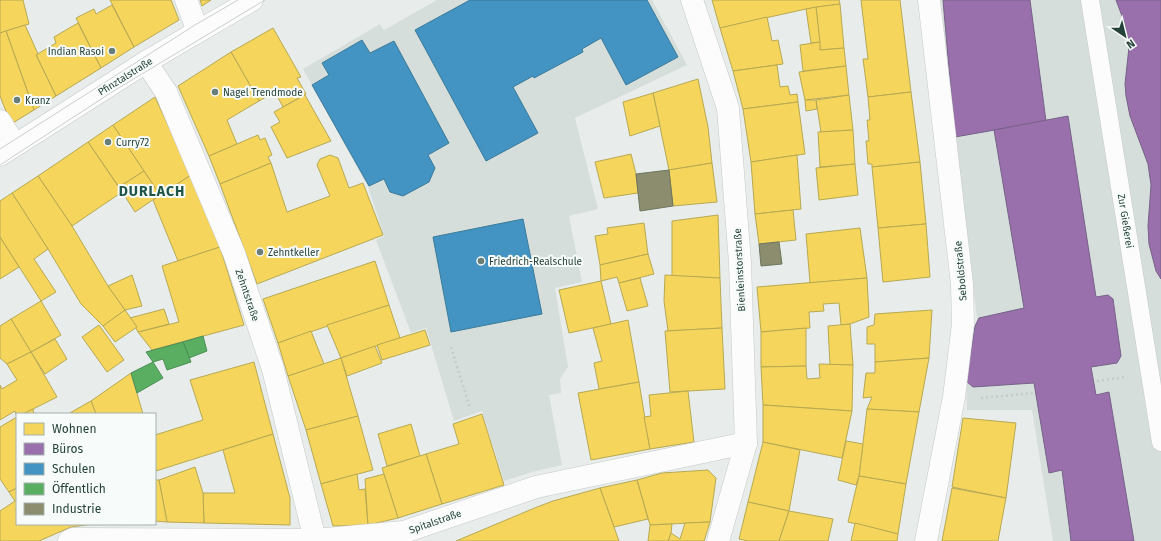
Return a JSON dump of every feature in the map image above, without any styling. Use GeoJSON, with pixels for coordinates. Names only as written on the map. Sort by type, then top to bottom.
{"type":"FeatureCollection","features":[{"type":"Feature","properties":{"kind":"street"},"geometry":{"type":"LineString","coordinates":[[186,0],[198,31]]}},
{"type":"Feature","properties":{"kind":"street","name":"Pfinztalstraße"},"geometry":{"type":"LineString","coordinates":[[7,150],[146,62],[252,0]]}},
{"type":"Feature","properties":{"kind":"street","name":"Bienleinstorstraße"},"geometry":{"type":"LineString","coordinates":[[692,0],[728,108],[740,263],[746,443],[718,541]]}},
{"type":"Feature","properties":{"kind":"street","name":"Seboldstraße"},"geometry":{"type":"LineString","coordinates":[[926,541],[954,397],[963,324],[962,284],[929,0]]}},
{"type":"Feature","properties":{"kind":"street","name":"Zehntstraße"},"geometry":{"type":"LineString","coordinates":[[146,62],[166,92],[234,254],[270,362],[315,540]]}},
{"type":"Feature","properties":{"kind":"street"},"geometry":{"type":"LineString","coordinates":[[0,121],[7,150]]}},
{"type":"Feature","properties":{"kind":"street","name":"Spitalstraße"},"geometry":{"type":"LineString","coordinates":[[69,541],[73,539],[315,540],[404,532],[536,487],[746,443]]}},
{"type":"Feature","properties":{"kind":"lane","name":"Zur Gießerei"},"geometry":{"type":"LineString","coordinates":[[1090,0],[1161,442]]}},
{"type":"Feature","properties":{"kind":"path"},"geometry":{"type":"LineString","coordinates":[[451,347],[470,408]]}},
{"type":"Feature","properties":{"kind":"path"},"geometry":{"type":"LineString","coordinates":[[1097,381],[1123,377]]}},
{"type":"Feature","properties":{"kind":"path"},"geometry":{"type":"LineString","coordinates":[[954,397],[976,398],[1034,393]]}},
{"type":"Feature","properties":{"kind":"shaded area","name":"Friedrich-Realschule"},"geometry":{"type":"Polygon","coordinates":[[[437,0],[652,0],[687,65],[575,118],[598,209],[569,216],[582,282],[555,288],[568,367],[560,379],[561,393],[549,395],[562,465],[532,472],[504,481],[482,411],[454,421],[426,328],[411,333],[376,240],[384,236],[368,187],[303,69],[380,24],[384,30],[437,0]]]}},
{"type":"Feature","properties":{"kind":"shaded area"},"geometry":{"type":"Polygon","coordinates":[[[941,0],[1161,0],[1161,541],[1053,541],[1032,410],[967,410],[966,381],[977,318],[954,138],[941,0]]]}},
{"type":"Feature","properties":{"kind":"building: Wohnen"},"geometry":{"type":"Polygon","coordinates":[[[0,0],[23,0],[29,24],[0,33],[0,0]]]}},
{"type":"Feature","properties":{"kind":"building: Wohnen"},"geometry":{"type":"Polygon","coordinates":[[[110,0],[171,0],[179,20],[134,47],[110,0]]]}},
{"type":"Feature","properties":{"kind":"building: Wohnen"},"geometry":{"type":"Polygon","coordinates":[[[200,0],[211,0],[202,6],[200,0]]]}},
{"type":"Feature","properties":{"kind":"building: Wohnen"},"geometry":{"type":"Polygon","coordinates":[[[712,0],[839,0],[840,4],[806,9],[720,28],[712,0]]]}},
{"type":"Feature","properties":{"kind":"building: Wohnen"},"geometry":{"type":"Polygon","coordinates":[[[861,0],[900,0],[911,92],[868,97],[863,59],[868,59],[861,0]]]}},
{"type":"Feature","properties":{"kind":"building: Wohnen"},"geometry":{"type":"Polygon","coordinates":[[[840,4],[844,48],[820,50],[816,7],[840,4]]]}},
{"type":"Feature","properties":{"kind":"building: Wohnen"},"geometry":{"type":"Polygon","coordinates":[[[112,5],[134,47],[101,68],[76,18],[94,9],[96,14],[112,5]]]}},
{"type":"Feature","properties":{"kind":"building: Wohnen"},"geometry":{"type":"Polygon","coordinates":[[[816,7],[820,42],[811,43],[806,9],[816,7]]]}},
{"type":"Feature","properties":{"kind":"building: Wohnen"},"geometry":{"type":"Polygon","coordinates":[[[767,17],[772,41],[778,40],[783,64],[733,71],[720,28],[767,17]]]}},
{"type":"Feature","properties":{"kind":"building: Wohnen"},"geometry":{"type":"Polygon","coordinates":[[[78,23],[101,68],[56,96],[36,55],[56,43],[54,37],[78,23]]]}},
{"type":"Feature","properties":{"kind":"building: Wohnen"},"geometry":{"type":"Polygon","coordinates":[[[25,25],[38,54],[36,55],[56,96],[34,110],[6,31],[25,25]]]}},
{"type":"Feature","properties":{"kind":"building: Wohnen"},"geometry":{"type":"Polygon","coordinates":[[[273,28],[301,77],[297,78],[306,94],[283,107],[275,92],[259,101],[231,52],[273,28]]]}},
{"type":"Feature","properties":{"kind":"building: Wohnen"},"geometry":{"type":"Polygon","coordinates":[[[6,31],[34,110],[11,124],[0,96],[0,33],[6,31]]]}},
{"type":"Feature","properties":{"kind":"building: Wohnen"},"geometry":{"type":"Polygon","coordinates":[[[820,42],[820,50],[844,48],[846,66],[803,71],[800,45],[820,42]]]}},
{"type":"Feature","properties":{"kind":"building: Wohnen"},"geometry":{"type":"Polygon","coordinates":[[[231,52],[259,101],[227,120],[237,144],[209,156],[178,86],[231,52]]]}},
{"type":"Feature","properties":{"kind":"building: Wohnen"},"geometry":{"type":"Polygon","coordinates":[[[777,65],[780,87],[788,86],[790,95],[797,94],[798,102],[743,109],[733,71],[777,65]]]}},
{"type":"Feature","properties":{"kind":"building: Wohnen"},"geometry":{"type":"Polygon","coordinates":[[[846,66],[849,95],[805,100],[799,72],[846,66]]]}},
{"type":"Feature","properties":{"kind":"building: Wohnen"},"geometry":{"type":"Polygon","coordinates":[[[698,79],[708,127],[712,163],[669,170],[653,93],[698,79]]]}},
{"type":"Feature","properties":{"kind":"building: Wohnen"},"geometry":{"type":"Polygon","coordinates":[[[911,92],[920,162],[872,167],[872,164],[868,164],[866,141],[869,141],[867,120],[870,120],[868,97],[911,92]]]}},
{"type":"Feature","properties":{"kind":"building: Wohnen"},"geometry":{"type":"Polygon","coordinates":[[[653,93],[660,126],[630,136],[623,102],[653,93]]]}},
{"type":"Feature","properties":{"kind":"building: Wohnen"},"geometry":{"type":"Polygon","coordinates":[[[305,95],[331,141],[287,158],[271,127],[280,122],[274,112],[305,95]]]}},
{"type":"Feature","properties":{"kind":"building: Wohnen"},"geometry":{"type":"Polygon","coordinates":[[[849,95],[853,130],[821,132],[816,100],[849,95]]]}},
{"type":"Feature","properties":{"kind":"building: Wohnen"},"geometry":{"type":"Polygon","coordinates":[[[155,97],[191,175],[160,195],[113,125],[155,97]]]}},
{"type":"Feature","properties":{"kind":"building: Wohnen"},"geometry":{"type":"Polygon","coordinates":[[[805,100],[816,100],[817,109],[806,111],[805,100]]]}},
{"type":"Feature","properties":{"kind":"building: Wohnen"},"geometry":{"type":"Polygon","coordinates":[[[798,102],[805,154],[751,162],[743,109],[798,102]]]}},
{"type":"Feature","properties":{"kind":"building: Wohnen"},"geometry":{"type":"Polygon","coordinates":[[[113,125],[144,171],[119,187],[88,142],[113,125]]]}},
{"type":"Feature","properties":{"kind":"building: Wohnen"},"geometry":{"type":"Polygon","coordinates":[[[853,130],[855,164],[820,167],[818,132],[853,130]]]}},
{"type":"Feature","properties":{"kind":"building: Wohnen"},"geometry":{"type":"Polygon","coordinates":[[[258,135],[260,140],[265,138],[272,155],[268,157],[271,163],[220,184],[209,156],[258,135]]]}},
{"type":"Feature","properties":{"kind":"building: Wohnen"},"geometry":{"type":"Polygon","coordinates":[[[88,142],[122,192],[72,226],[38,176],[88,142]]]}},
{"type":"Feature","properties":{"kind":"building: Wohnen"},"geometry":{"type":"Polygon","coordinates":[[[631,154],[636,174],[638,193],[604,198],[595,162],[631,154]]]}},
{"type":"Feature","properties":{"kind":"building: Wohnen"},"geometry":{"type":"Polygon","coordinates":[[[330,155],[338,158],[349,188],[363,183],[383,235],[257,284],[220,184],[271,163],[287,212],[330,196],[317,165],[320,159],[330,155]]]}},
{"type":"Feature","properties":{"kind":"building: Wohnen"},"geometry":{"type":"Polygon","coordinates":[[[797,155],[801,209],[755,214],[751,162],[797,155]]]}},
{"type":"Feature","properties":{"kind":"building: Wohnen"},"geometry":{"type":"Polygon","coordinates":[[[920,162],[926,224],[878,228],[872,167],[920,162]]]}},
{"type":"Feature","properties":{"kind":"building: Wohnen"},"geometry":{"type":"Polygon","coordinates":[[[712,163],[717,202],[673,206],[669,170],[712,163]]]}},
{"type":"Feature","properties":{"kind":"building: Wohnen"},"geometry":{"type":"Polygon","coordinates":[[[855,164],[858,195],[819,200],[816,168],[855,164]]]}},
{"type":"Feature","properties":{"kind":"building: Wohnen"},"geometry":{"type":"Polygon","coordinates":[[[144,171],[160,195],[135,212],[119,187],[144,171]]]}},
{"type":"Feature","properties":{"kind":"building: Wohnen"},"geometry":{"type":"Polygon","coordinates":[[[191,175],[220,247],[178,261],[153,200],[191,175]]]}},
{"type":"Feature","properties":{"kind":"building: Wohnen"},"geometry":{"type":"Polygon","coordinates":[[[38,176],[72,226],[108,286],[125,310],[103,326],[81,304],[12,193],[38,176]]]}},
{"type":"Feature","properties":{"kind":"building: Wohnen"},"geometry":{"type":"Polygon","coordinates":[[[12,193],[48,249],[34,259],[56,292],[41,301],[0,237],[0,201],[12,193]]]}},
{"type":"Feature","properties":{"kind":"building: Wohnen"},"geometry":{"type":"Polygon","coordinates":[[[793,210],[796,240],[759,244],[755,214],[793,210]]]}},
{"type":"Feature","properties":{"kind":"building: Wohnen"},"geometry":{"type":"Polygon","coordinates":[[[718,215],[720,278],[672,276],[672,221],[718,215]]]}},
{"type":"Feature","properties":{"kind":"building: Wohnen"},"geometry":{"type":"Polygon","coordinates":[[[644,223],[648,254],[600,265],[595,236],[608,234],[607,228],[644,223]]]}},
{"type":"Feature","properties":{"kind":"building: Wohnen"},"geometry":{"type":"Polygon","coordinates":[[[926,224],[930,277],[883,282],[878,228],[926,224]]]}},
{"type":"Feature","properties":{"kind":"building: Wohnen"},"geometry":{"type":"Polygon","coordinates":[[[860,228],[867,278],[810,283],[806,234],[860,228]]]}},
{"type":"Feature","properties":{"kind":"building: Wohnen"},"geometry":{"type":"Polygon","coordinates":[[[0,237],[19,267],[0,279],[0,237]]]}},
{"type":"Feature","properties":{"kind":"building: Wohnen"},"geometry":{"type":"Polygon","coordinates":[[[220,247],[244,325],[152,350],[138,332],[179,322],[162,266],[220,247]]]}},
{"type":"Feature","properties":{"kind":"building: Wohnen"},"geometry":{"type":"Polygon","coordinates":[[[648,254],[654,274],[619,283],[617,277],[601,281],[600,265],[648,254]]]}},
{"type":"Feature","properties":{"kind":"building: Wohnen"},"geometry":{"type":"Polygon","coordinates":[[[375,261],[389,305],[278,343],[263,299],[375,261]]]}},
{"type":"Feature","properties":{"kind":"building: Wohnen"},"geometry":{"type":"Polygon","coordinates":[[[132,275],[142,306],[125,310],[108,286],[132,275]]]}},
{"type":"Feature","properties":{"kind":"building: Wohnen"},"geometry":{"type":"Polygon","coordinates":[[[665,275],[720,278],[722,328],[668,331],[664,301],[665,275]]]}},
{"type":"Feature","properties":{"kind":"building: Wohnen"},"geometry":{"type":"Polygon","coordinates":[[[640,278],[648,306],[627,311],[619,283],[640,278]]]}},
{"type":"Feature","properties":{"kind":"building: Wohnen"},"geometry":{"type":"Polygon","coordinates":[[[867,278],[869,317],[850,324],[841,325],[839,303],[823,304],[824,311],[809,312],[810,328],[761,332],[757,287],[867,278]]]}},
{"type":"Feature","properties":{"kind":"building: Wohnen"},"geometry":{"type":"Polygon","coordinates":[[[601,281],[611,324],[569,333],[559,290],[601,281]]]}},
{"type":"Feature","properties":{"kind":"building: Wohnen"},"geometry":{"type":"Polygon","coordinates":[[[41,301],[61,335],[31,352],[11,319],[41,301]]]}},
{"type":"Feature","properties":{"kind":"building: Wohnen"},"geometry":{"type":"Polygon","coordinates":[[[389,305],[400,338],[341,358],[327,325],[389,305]]]}},
{"type":"Feature","properties":{"kind":"building: Wohnen"},"geometry":{"type":"Polygon","coordinates":[[[164,309],[169,324],[138,332],[130,318],[164,309]]]}},
{"type":"Feature","properties":{"kind":"building: Wohnen"},"geometry":{"type":"Polygon","coordinates":[[[125,310],[137,327],[115,342],[103,326],[125,310]]]}},
{"type":"Feature","properties":{"kind":"building: Wohnen"},"geometry":{"type":"Polygon","coordinates":[[[932,310],[929,358],[875,362],[875,344],[867,344],[867,327],[874,325],[875,314],[932,310]]]}},
{"type":"Feature","properties":{"kind":"building: Wohnen"},"geometry":{"type":"Polygon","coordinates":[[[11,319],[31,352],[7,364],[0,358],[0,326],[11,319]]]}},
{"type":"Feature","properties":{"kind":"building: Wohnen"},"geometry":{"type":"Polygon","coordinates":[[[628,320],[639,382],[599,389],[594,363],[602,361],[593,328],[628,320]]]}},
{"type":"Feature","properties":{"kind":"building: Wohnen"},"geometry":{"type":"Polygon","coordinates":[[[850,324],[853,365],[830,365],[828,326],[850,324]]]}},
{"type":"Feature","properties":{"kind":"building: Wohnen"},"geometry":{"type":"Polygon","coordinates":[[[99,325],[124,360],[107,372],[82,337],[99,325]]]}},
{"type":"Feature","properties":{"kind":"building: Wohnen"},"geometry":{"type":"Polygon","coordinates":[[[722,328],[725,389],[670,392],[665,331],[722,328]]]}},
{"type":"Feature","properties":{"kind":"building: Wohnen"},"geometry":{"type":"Polygon","coordinates":[[[806,328],[806,366],[761,367],[761,332],[806,328]]]}},
{"type":"Feature","properties":{"kind":"building: Wohnen"},"geometry":{"type":"Polygon","coordinates":[[[425,330],[430,345],[382,360],[377,345],[425,330]]]}},
{"type":"Feature","properties":{"kind":"building: Wohnen"},"geometry":{"type":"Polygon","coordinates":[[[311,331],[324,364],[288,376],[278,343],[311,331]]]}},
{"type":"Feature","properties":{"kind":"building: Wohnen"},"geometry":{"type":"Polygon","coordinates":[[[55,339],[67,359],[45,374],[31,352],[55,339]]]}},
{"type":"Feature","properties":{"kind":"building: Wohnen"},"geometry":{"type":"Polygon","coordinates":[[[375,346],[382,363],[347,376],[341,358],[375,346]]]}},
{"type":"Feature","properties":{"kind":"building: Wohnen"},"geometry":{"type":"Polygon","coordinates":[[[31,352],[57,397],[25,413],[16,414],[15,411],[0,420],[0,385],[2,389],[17,380],[7,364],[31,352]]]}},
{"type":"Feature","properties":{"kind":"building: Wohnen"},"geometry":{"type":"Polygon","coordinates":[[[341,358],[358,416],[306,430],[288,376],[341,358]]]}},
{"type":"Feature","properties":{"kind":"building: Wohnen"},"geometry":{"type":"Polygon","coordinates":[[[929,358],[919,412],[867,409],[872,397],[863,398],[866,373],[875,373],[875,362],[929,358]]]}},
{"type":"Feature","properties":{"kind":"building: Wohnen"},"geometry":{"type":"Polygon","coordinates":[[[254,362],[273,434],[156,471],[156,435],[203,420],[190,380],[254,362]]]}},
{"type":"Feature","properties":{"kind":"building: Wohnen"},"geometry":{"type":"Polygon","coordinates":[[[819,364],[853,365],[852,411],[763,405],[761,367],[806,366],[807,379],[820,378],[819,364]]]}},
{"type":"Feature","properties":{"kind":"building: Wohnen"},"geometry":{"type":"Polygon","coordinates":[[[131,373],[143,413],[96,413],[91,401],[131,373]]]}},
{"type":"Feature","properties":{"kind":"building: Wohnen"},"geometry":{"type":"Polygon","coordinates":[[[639,382],[650,449],[591,460],[578,393],[639,382]]]}},
{"type":"Feature","properties":{"kind":"building: Wohnen"},"geometry":{"type":"Polygon","coordinates":[[[688,391],[694,442],[650,449],[644,417],[651,416],[649,395],[688,391]]]}},
{"type":"Feature","properties":{"kind":"building: Wohnen"},"geometry":{"type":"Polygon","coordinates":[[[91,401],[96,413],[70,413],[91,401]]]}},
{"type":"Feature","properties":{"kind":"building: Wohnen"},"geometry":{"type":"Polygon","coordinates":[[[763,405],[852,411],[842,458],[763,442],[763,405]]]}},
{"type":"Feature","properties":{"kind":"building: Wohnen"},"geometry":{"type":"Polygon","coordinates":[[[33,409],[34,413],[25,413],[33,409]]]}},
{"type":"Feature","properties":{"kind":"building: Wohnen"},"geometry":{"type":"Polygon","coordinates":[[[867,409],[919,412],[906,484],[859,476],[867,409]]]}},
{"type":"Feature","properties":{"kind":"building: Wohnen"},"geometry":{"type":"Polygon","coordinates":[[[482,414],[504,485],[442,504],[426,454],[459,444],[453,424],[482,414]]]}},
{"type":"Feature","properties":{"kind":"building: Wohnen"},"geometry":{"type":"Polygon","coordinates":[[[358,416],[373,470],[321,484],[306,430],[358,416]]]}},
{"type":"Feature","properties":{"kind":"building: Wohnen"},"geometry":{"type":"Polygon","coordinates":[[[16,418],[16,488],[9,492],[0,479],[0,427],[16,418]]]}},
{"type":"Feature","properties":{"kind":"building: Wohnen"},"geometry":{"type":"Polygon","coordinates":[[[963,418],[1016,423],[1006,498],[952,487],[963,418]]]}},
{"type":"Feature","properties":{"kind":"building: Wohnen"},"geometry":{"type":"Polygon","coordinates":[[[411,424],[420,456],[387,466],[378,434],[411,424]]]}},
{"type":"Feature","properties":{"kind":"building: Wohnen"},"geometry":{"type":"Polygon","coordinates":[[[273,434],[290,498],[290,525],[204,523],[203,493],[235,493],[223,450],[273,434]]]}},
{"type":"Feature","properties":{"kind":"building: Wohnen"},"geometry":{"type":"Polygon","coordinates":[[[846,441],[863,444],[859,476],[856,485],[838,480],[846,441]]]}},
{"type":"Feature","properties":{"kind":"building: Wohnen"},"geometry":{"type":"Polygon","coordinates":[[[763,442],[800,450],[789,511],[748,502],[763,442]]]}},
{"type":"Feature","properties":{"kind":"building: Wohnen"},"geometry":{"type":"Polygon","coordinates":[[[426,454],[442,504],[398,518],[382,468],[426,454]]]}},
{"type":"Feature","properties":{"kind":"building: Wohnen"},"geometry":{"type":"Polygon","coordinates":[[[195,467],[203,493],[204,523],[167,522],[159,480],[195,467]]]}},
{"type":"Feature","properties":{"kind":"building: Wohnen"},"geometry":{"type":"Polygon","coordinates":[[[708,470],[716,478],[710,522],[650,525],[637,480],[662,473],[708,470]]]}},
{"type":"Feature","properties":{"kind":"building: Wohnen"},"geometry":{"type":"Polygon","coordinates":[[[357,474],[359,490],[365,489],[368,525],[333,526],[321,484],[357,474]]]}},
{"type":"Feature","properties":{"kind":"building: Wohnen"},"geometry":{"type":"Polygon","coordinates":[[[384,474],[398,518],[368,525],[365,479],[384,474]]]}},
{"type":"Feature","properties":{"kind":"building: Wohnen"},"geometry":{"type":"Polygon","coordinates":[[[859,476],[906,484],[898,534],[848,522],[859,476]]]}},
{"type":"Feature","properties":{"kind":"building: Wohnen"},"geometry":{"type":"Polygon","coordinates":[[[156,480],[159,480],[167,522],[156,521],[156,480]]]}},
{"type":"Feature","properties":{"kind":"building: Wohnen"},"geometry":{"type":"Polygon","coordinates":[[[637,480],[648,519],[614,527],[600,488],[637,480]]]}},
{"type":"Feature","properties":{"kind":"building: Wohnen"},"geometry":{"type":"Polygon","coordinates":[[[16,488],[16,525],[86,525],[71,527],[39,541],[0,541],[0,511],[15,501],[9,492],[16,488]]]}},
{"type":"Feature","properties":{"kind":"building: Wohnen"},"geometry":{"type":"Polygon","coordinates":[[[600,488],[619,541],[456,541],[553,501],[600,488]]]}},
{"type":"Feature","properties":{"kind":"building: Wohnen"},"geometry":{"type":"Polygon","coordinates":[[[952,488],[1006,498],[998,541],[942,541],[952,488]]]}},
{"type":"Feature","properties":{"kind":"building: Wohnen"},"geometry":{"type":"Polygon","coordinates":[[[748,502],[789,511],[779,541],[748,541],[739,539],[748,502]]]}},
{"type":"Feature","properties":{"kind":"building: Wohnen"},"geometry":{"type":"Polygon","coordinates":[[[789,511],[833,519],[828,541],[779,541],[789,511]]]}},
{"type":"Feature","properties":{"kind":"building: Wohnen"},"geometry":{"type":"Polygon","coordinates":[[[710,522],[704,541],[668,541],[671,533],[680,539],[685,523],[710,522]]]}},
{"type":"Feature","properties":{"kind":"building: Wohnen"},"geometry":{"type":"Polygon","coordinates":[[[855,523],[898,534],[897,541],[851,541],[855,523]]]}},
{"type":"Feature","properties":{"kind":"building: Wohnen"},"geometry":{"type":"Polygon","coordinates":[[[672,524],[668,541],[648,541],[650,525],[672,524]]]}},
{"type":"Feature","properties":{"kind":"building: Büros"},"geometry":{"type":"Polygon","coordinates":[[[943,0],[1030,0],[1046,121],[955,137],[943,0]]]}},
{"type":"Feature","properties":{"kind":"building: Büros"},"geometry":{"type":"Polygon","coordinates":[[[1116,0],[1161,0],[1161,279],[1156,271],[1149,244],[1148,226],[1151,185],[1148,164],[1130,116],[1126,96],[1125,84],[1129,47],[1125,24],[1116,0]]]}},
{"type":"Feature","properties":{"kind":"building: Büros"},"geometry":{"type":"Polygon","coordinates":[[[1068,116],[1096,297],[1108,295],[1113,299],[1121,356],[1117,363],[1091,367],[1096,395],[1109,392],[1134,541],[1071,541],[1062,470],[1049,473],[1034,383],[973,387],[966,381],[975,326],[979,318],[1024,308],[994,130],[1068,116]]]}},
{"type":"Feature","properties":{"kind":"building: Schulen"},"geometry":{"type":"Polygon","coordinates":[[[470,0],[647,0],[678,57],[626,85],[601,38],[582,49],[583,52],[534,78],[533,76],[513,87],[538,133],[486,161],[415,30],[470,0]]]}},
{"type":"Feature","properties":{"kind":"building: Schulen"},"geometry":{"type":"Polygon","coordinates":[[[362,40],[370,53],[394,41],[449,143],[428,155],[435,168],[429,182],[403,196],[390,192],[384,179],[369,186],[312,85],[329,75],[322,63],[362,40]]]}},
{"type":"Feature","properties":{"kind":"building: Schulen"},"geometry":{"type":"Polygon","coordinates":[[[523,219],[542,314],[451,332],[433,237],[523,219]]]}},
{"type":"Feature","properties":{"kind":"building: Öffentlich"},"geometry":{"type":"Polygon","coordinates":[[[203,336],[207,351],[189,358],[183,342],[203,336]]]}},
{"type":"Feature","properties":{"kind":"building: Öffentlich"},"geometry":{"type":"Polygon","coordinates":[[[183,342],[191,362],[167,370],[163,359],[153,362],[146,352],[183,342]]]}},
{"type":"Feature","properties":{"kind":"building: Öffentlich"},"geometry":{"type":"Polygon","coordinates":[[[153,362],[163,378],[137,393],[131,373],[153,362]]]}},
{"type":"Feature","properties":{"kind":"building: Industrie"},"geometry":{"type":"Polygon","coordinates":[[[669,170],[673,206],[640,211],[636,174],[669,170]]]}},
{"type":"Feature","properties":{"kind":"building: Industrie"},"geometry":{"type":"Polygon","coordinates":[[[779,242],[782,264],[761,266],[759,244],[779,242]]]}},
{"type":"Feature","properties":{"kind":"tram line"},"geometry":{"type":"LineString","coordinates":[[0,149],[195,25],[238,0]]}},
{"type":"Feature","properties":{"kind":"tram line"},"geometry":{"type":"LineString","coordinates":[[0,165],[112,92],[265,0]]}},
{"type":"Feature","properties":{"kind":"place","name":"Indian Rasoi"},"geometry":{"type":"Point","coordinates":[112,51]}},
{"type":"Feature","properties":{"kind":"place","name":"Nagel Trendmode"},"geometry":{"type":"Point","coordinates":[215,92]}},
{"type":"Feature","properties":{"kind":"place","name":"Kranz"},"geometry":{"type":"Point","coordinates":[17,100]}},
{"type":"Feature","properties":{"kind":"place","name":"Curry72"},"geometry":{"type":"Point","coordinates":[108,142]}},
{"type":"Feature","properties":{"kind":"place","name":"Zehntkeller"},"geometry":{"type":"Point","coordinates":[260,252]}},
{"type":"Feature","properties":{"kind":"place","name":"Friedrich-Realschule"},"geometry":{"type":"Point","coordinates":[481,261]}},
{"type":"Feature","properties":{"kind":"district","name":"DURLACH"},"geometry":{"type":"Point","coordinates":[152,191]}}]}
